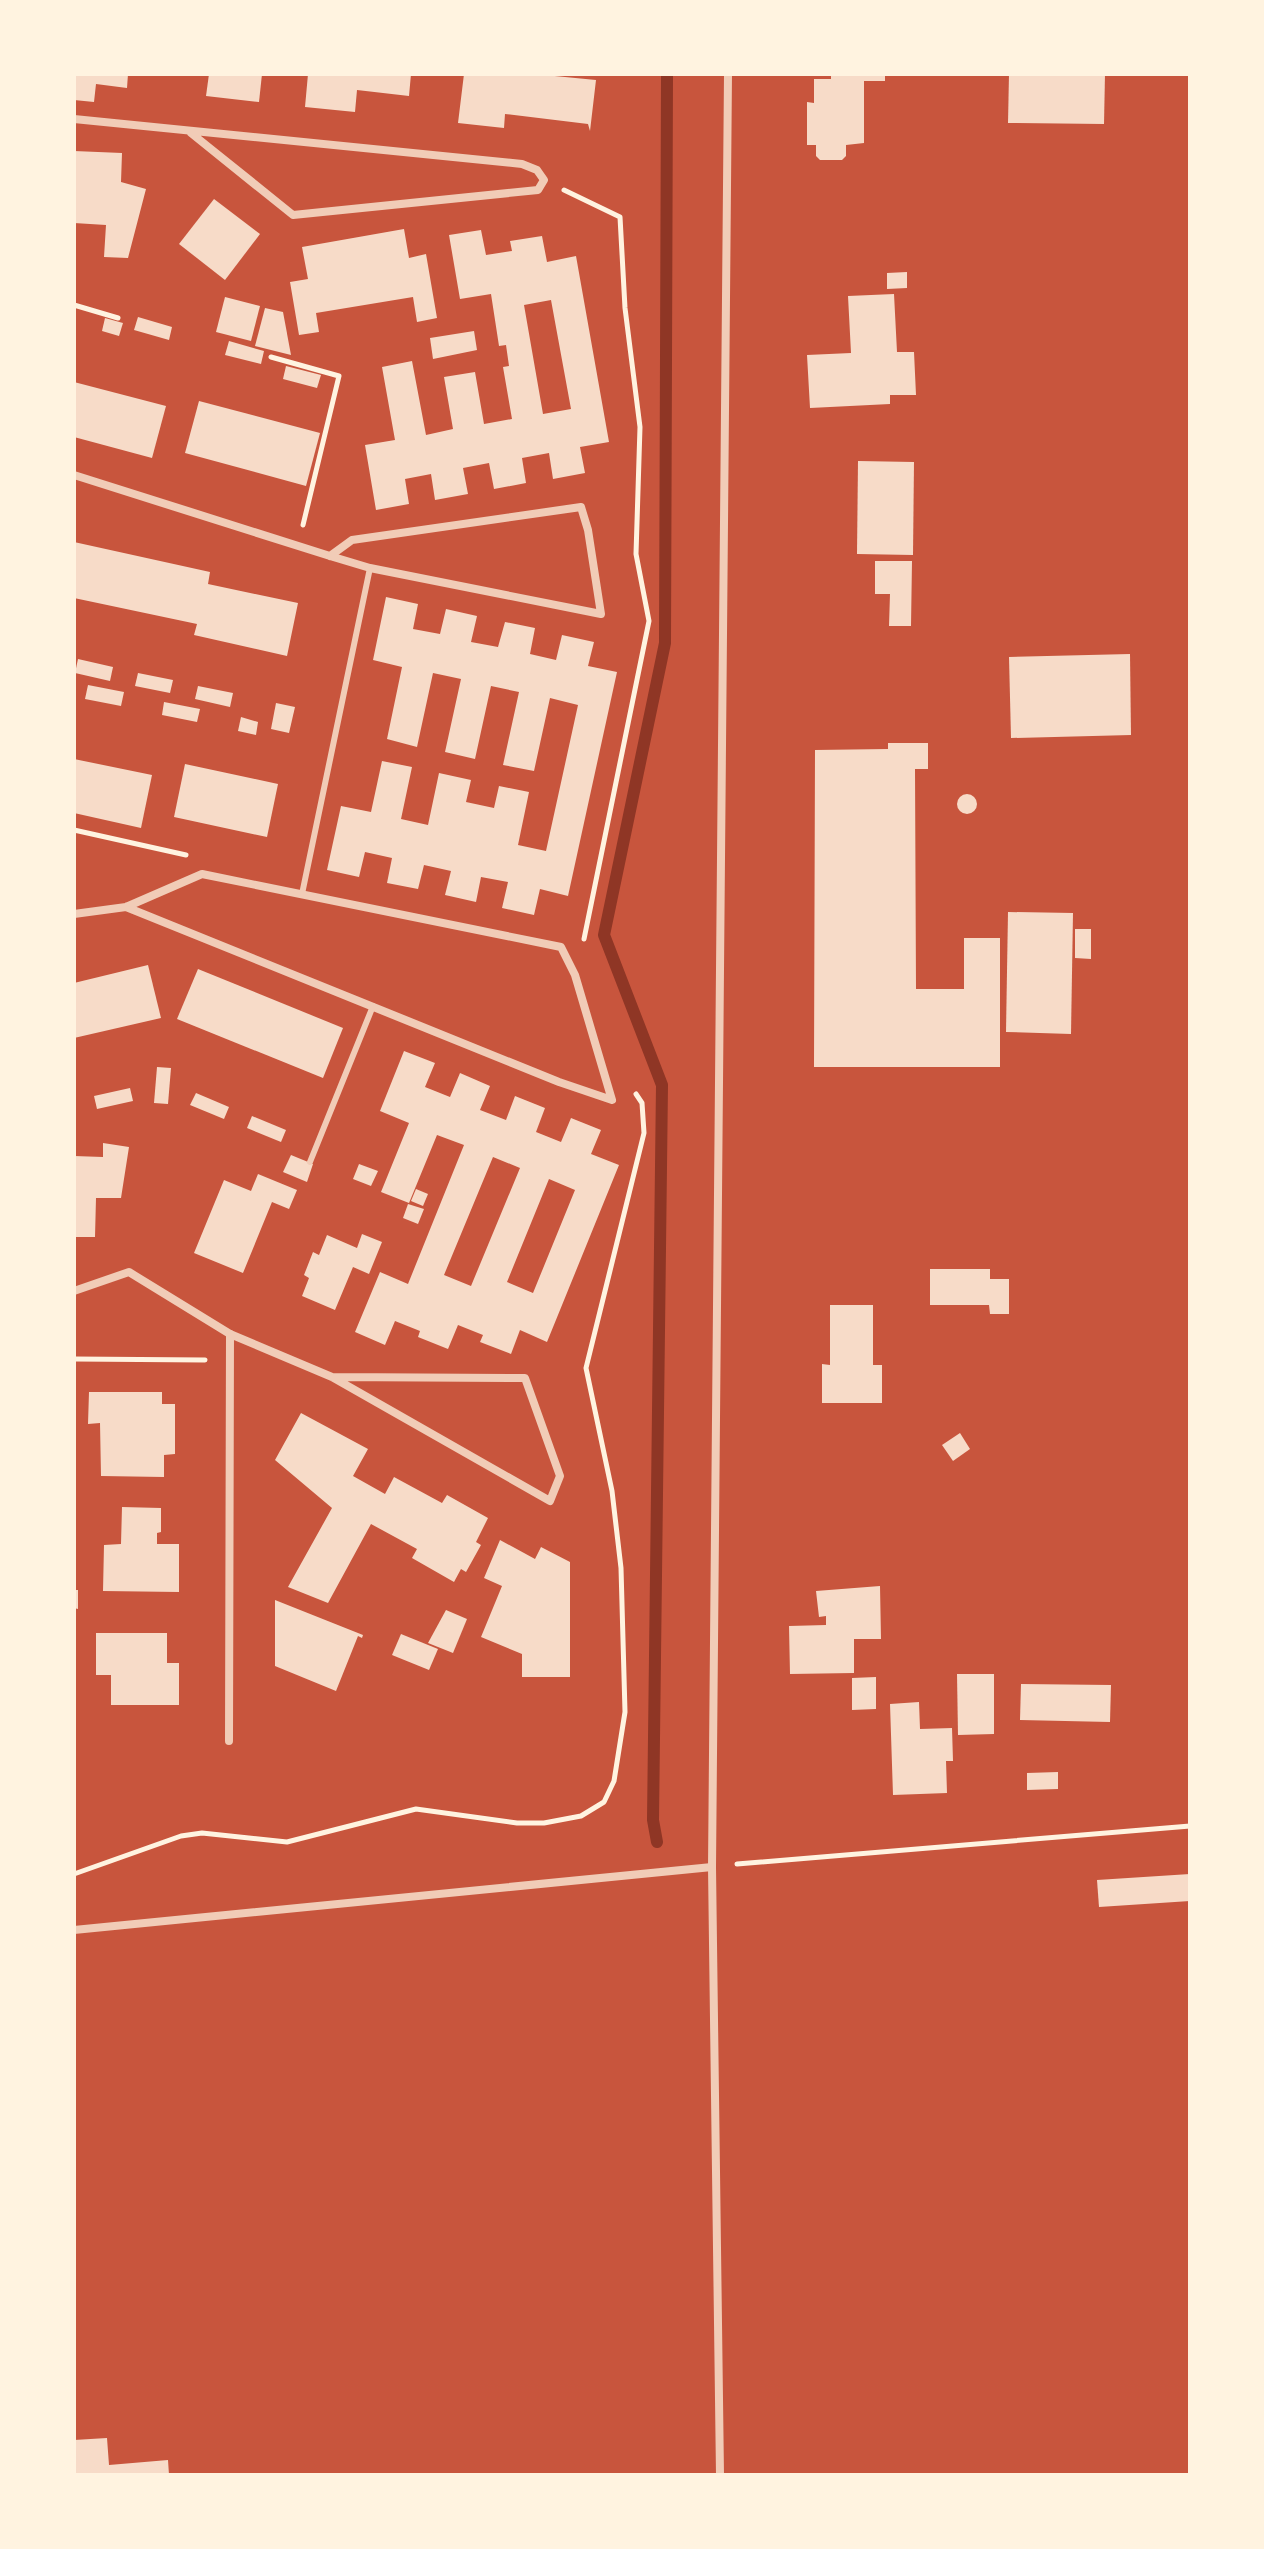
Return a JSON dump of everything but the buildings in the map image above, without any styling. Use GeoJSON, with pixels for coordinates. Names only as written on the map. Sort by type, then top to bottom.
{"type":"FeatureCollection","features":[{"type":"Feature","properties":{"kind":"street"},"geometry":{"type":"LineString","coordinates":[[720,2475],[712,1867],[728,74]]}},
{"type":"Feature","properties":{"kind":"street"},"geometry":{"type":"LineString","coordinates":[[74,119],[522,164],[537,170],[544,180],[538,190],[293,215],[191,133]]}},
{"type":"Feature","properties":{"kind":"street"},"geometry":{"type":"LineString","coordinates":[[74,475],[330,556],[370,568],[601,614],[588,530],[581,507],[352,540],[330,556]]}},
{"type":"Feature","properties":{"kind":"street"},"geometry":{"type":"LineString","coordinates":[[74,914],[126,907],[202,874],[561,947],[575,975],[612,1100],[559,1082],[126,907]]}},
{"type":"Feature","properties":{"kind":"street"},"geometry":{"type":"LineString","coordinates":[[74,1291],[129,1272],[230,1334],[332,1377],[550,1501],[560,1476],[525,1378],[332,1377]]}},
{"type":"Feature","properties":{"kind":"street"},"geometry":{"type":"LineString","coordinates":[[229,1741],[230,1334]]}},
{"type":"Feature","properties":{"kind":"street"},"geometry":{"type":"LineString","coordinates":[[74,1930],[712,1867]]}},
{"type":"Feature","properties":{"kind":"lane"},"geometry":{"type":"LineString","coordinates":[[302,894],[370,568]]}},
{"type":"Feature","properties":{"kind":"lane"},"geometry":{"type":"LineString","coordinates":[[310,1162],[373,1005]]}},
{"type":"Feature","properties":{"kind":"path"},"geometry":{"type":"LineString","coordinates":[[544,180],[620,217],[625,308],[640,427],[636,554],[649,621],[581,954]]}},
{"type":"Feature","properties":{"kind":"path"},"geometry":{"type":"LineString","coordinates":[[74,305],[118,318]]}},
{"type":"Feature","properties":{"kind":"path"},"geometry":{"type":"LineString","coordinates":[[271,357],[339,376],[298,545]]}},
{"type":"Feature","properties":{"kind":"path"},"geometry":{"type":"LineString","coordinates":[[74,830],[184,853],[202,874]]}},
{"type":"Feature","properties":{"kind":"path"},"geometry":{"type":"LineString","coordinates":[[74,1874],[181,1836],[202,1833],[287,1842],[416,1809],[517,1823],[544,1823],[581,1816],[604,1802],[614,1781],[625,1712],[621,1568],[612,1491],[586,1368],[644,1133],[642,1103],[635,1092]]}},
{"type":"Feature","properties":{"kind":"path"},"geometry":{"type":"LineString","coordinates":[[74,1359],[230,1360]]}},
{"type":"Feature","properties":{"kind":"path"},"geometry":{"type":"LineString","coordinates":[[712,1867],[1190,1826]]}},
{"type":"Feature","properties":{"kind":"waterway"},"geometry":{"type":"LineString","coordinates":[[657,1842],[653,1820],[662,1085],[604,935],[665,643],[667,74]]}}]}
